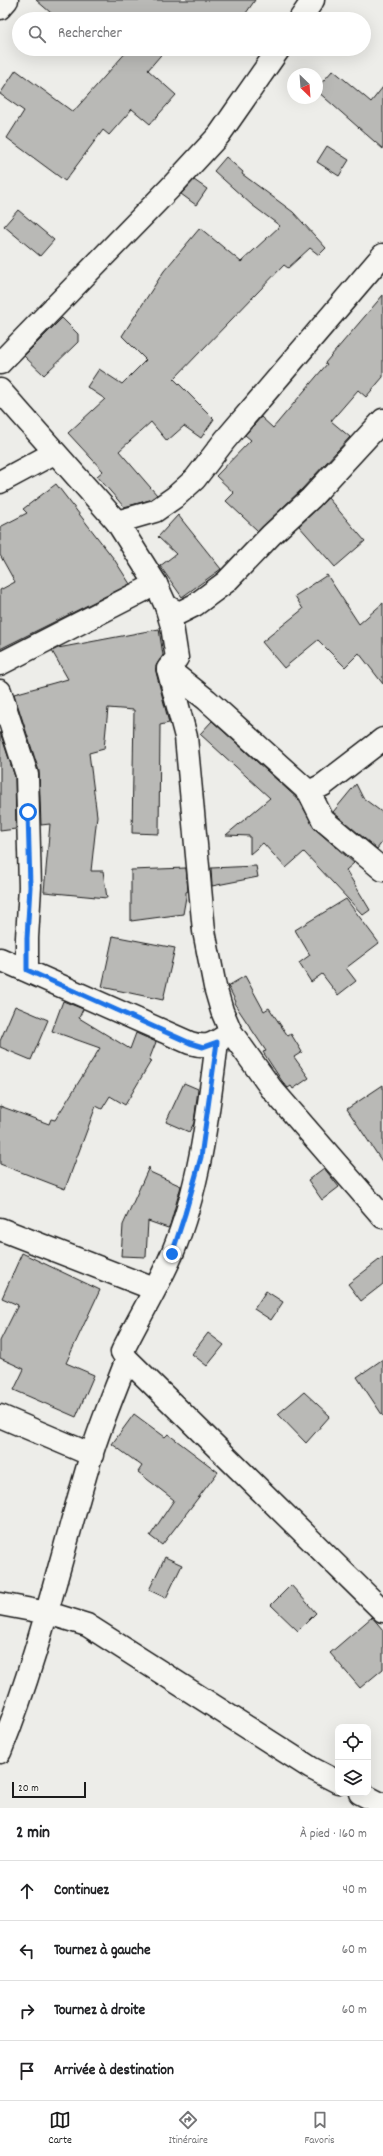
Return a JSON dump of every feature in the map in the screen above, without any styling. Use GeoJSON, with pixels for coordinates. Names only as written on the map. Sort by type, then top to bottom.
{"type":"FeatureCollection","features":[{"type":"Feature","properties":{"kind":"street"},"geometry":{"type":"LineString","coordinates":[[0,8],[7,0]]}},
{"type":"Feature","properties":{"kind":"street"},"geometry":{"type":"LineString","coordinates":[[304,12],[312,0]]}},
{"type":"Feature","properties":{"kind":"street"},"geometry":{"type":"LineString","coordinates":[[0,363],[171,187],[219,135],[274,56]]}},
{"type":"Feature","properties":{"kind":"street"},"geometry":{"type":"LineString","coordinates":[[117,522],[155,511],[175,497],[195,479],[225,440],[383,255]]}},
{"type":"Feature","properties":{"kind":"street"},"geometry":{"type":"LineString","coordinates":[[0,390],[54,453],[117,522],[156,584],[166,606],[172,626],[177,658],[168,669]]}},
{"type":"Feature","properties":{"kind":"street"},"geometry":{"type":"LineString","coordinates":[[166,606],[179,613],[195,605],[226,582],[311,498],[383,420]]}},
{"type":"Feature","properties":{"kind":"street"},"geometry":{"type":"LineString","coordinates":[[0,482],[54,453]]}},
{"type":"Feature","properties":{"kind":"street"},"geometry":{"type":"LineString","coordinates":[[0,664],[156,584]]}},
{"type":"Feature","properties":{"kind":"street"},"geometry":{"type":"LineString","coordinates":[[168,669],[207,700],[309,792],[323,820],[383,870]]}},
{"type":"Feature","properties":{"kind":"street"},"geometry":{"type":"LineString","coordinates":[[168,669],[186,737],[204,931],[224,1037],[201,1157],[185,1214],[172,1254],[122,1352],[127,1359],[383,1611]]}},
{"type":"Feature","properties":{"kind":"street"},"geometry":{"type":"LineString","coordinates":[[0,691],[27,776],[30,887],[27,970]]}},
{"type":"Feature","properties":{"kind":"street"},"geometry":{"type":"LineString","coordinates":[[309,792],[329,781],[383,739]]}},
{"type":"Feature","properties":{"kind":"street"},"geometry":{"type":"LineString","coordinates":[[0,959],[190,1043],[203,1047],[224,1037]]}},
{"type":"Feature","properties":{"kind":"street"},"geometry":{"type":"LineString","coordinates":[[224,1037],[271,1088],[383,1217]]}},
{"type":"Feature","properties":{"kind":"street"},"geometry":{"type":"LineString","coordinates":[[0,1229],[154,1289]]}},
{"type":"Feature","properties":{"kind":"street"},"geometry":{"type":"LineString","coordinates":[[0,1752],[24,1689],[48,1613],[92,1455],[127,1359]]}},
{"type":"Feature","properties":{"kind":"street"},"geometry":{"type":"LineString","coordinates":[[0,1416],[92,1455]]}},
{"type":"Feature","properties":{"kind":"street"},"geometry":{"type":"LineString","coordinates":[[0,1604],[48,1613],[88,1625],[311,1768],[335,1780]]}},
{"type":"Feature","properties":{"kind":"street"},"geometry":{"type":"LineString","coordinates":[[366,1796],[383,1805]]}},
{"type":"Feature","properties":{"kind":"building"},"geometry":{"type":"Polygon","coordinates":[[[36,0],[255,0],[247,12],[50,12],[36,0]]]}},
{"type":"Feature","properties":{"kind":"building"},"geometry":{"type":"Polygon","coordinates":[[[123,56],[160,56],[148,70],[176,95],[150,124],[132,109],[109,135],[103,130],[65,181],[7,138],[24,111],[0,94],[16,70],[73,112],[123,56]]]}},
{"type":"Feature","properties":{"kind":"building"},"geometry":{"type":"Polygon","coordinates":[[[333,70],[371,102],[383,87],[383,149],[323,96],[323,81],[333,70]]]}},
{"type":"Feature","properties":{"kind":"building"},"geometry":{"type":"Polygon","coordinates":[[[327,146],[349,160],[339,176],[317,162],[327,146]]]}},
{"type":"Feature","properties":{"kind":"building"},"geometry":{"type":"Polygon","coordinates":[[[226,157],[243,172],[242,174],[293,212],[326,248],[319,255],[310,248],[288,268],[284,265],[174,379],[214,419],[201,438],[184,426],[167,441],[151,422],[119,451],[157,495],[150,500],[124,507],[97,476],[103,471],[68,433],[105,399],[87,387],[99,369],[122,384],[146,360],[122,336],[164,271],[200,228],[241,262],[280,226],[252,205],[214,171],[226,157]]]}},
{"type":"Feature","properties":{"kind":"building"},"geometry":{"type":"Polygon","coordinates":[[[194,180],[207,189],[196,205],[181,194],[194,180]]]}},
{"type":"Feature","properties":{"kind":"building"},"geometry":{"type":"Polygon","coordinates":[[[18,210],[54,240],[40,256],[4,226],[18,210]]]}},
{"type":"Feature","properties":{"kind":"building"},"geometry":{"type":"Polygon","coordinates":[[[383,295],[383,377],[366,397],[358,390],[331,421],[350,437],[302,489],[258,531],[226,501],[234,493],[216,476],[251,440],[245,435],[261,417],[273,428],[327,364],[325,363],[383,295]]]}},
{"type":"Feature","properties":{"kind":"building"},"geometry":{"type":"Polygon","coordinates":[[[62,318],[78,334],[78,342],[44,375],[24,356],[62,318]]]}},
{"type":"Feature","properties":{"kind":"building"},"geometry":{"type":"Polygon","coordinates":[[[56,484],[114,559],[130,584],[0,649],[0,590],[15,582],[0,555],[0,527],[27,513],[23,509],[56,484]]]}},
{"type":"Feature","properties":{"kind":"building"},"geometry":{"type":"Polygon","coordinates":[[[328,498],[365,541],[335,567],[299,526],[328,498]]]}},
{"type":"Feature","properties":{"kind":"building"},"geometry":{"type":"Polygon","coordinates":[[[178,515],[221,569],[182,597],[160,566],[176,554],[158,537],[178,515]]]}},
{"type":"Feature","properties":{"kind":"building"},"geometry":{"type":"Polygon","coordinates":[[[327,575],[359,624],[383,603],[383,684],[359,653],[345,667],[318,640],[284,668],[262,642],[303,609],[295,596],[327,575]]]}},
{"type":"Feature","properties":{"kind":"building"},"geometry":{"type":"Polygon","coordinates":[[[159,629],[163,655],[156,666],[156,672],[169,723],[160,725],[159,834],[132,833],[134,710],[108,708],[104,749],[89,753],[97,816],[91,871],[103,871],[107,898],[44,892],[50,824],[41,825],[39,771],[14,694],[68,679],[52,651],[58,648],[159,629]]]}},
{"type":"Feature","properties":{"kind":"building"},"geometry":{"type":"Polygon","coordinates":[[[212,721],[299,800],[315,829],[354,863],[346,870],[370,910],[363,915],[304,852],[286,868],[263,843],[250,854],[250,836],[226,835],[270,798],[200,734],[212,721]]]}},
{"type":"Feature","properties":{"kind":"building"},"geometry":{"type":"Polygon","coordinates":[[[0,732],[15,777],[16,829],[0,831],[0,732]]]}},
{"type":"Feature","properties":{"kind":"building"},"geometry":{"type":"Polygon","coordinates":[[[356,784],[363,798],[383,813],[383,841],[377,849],[333,812],[356,784]]]}},
{"type":"Feature","properties":{"kind":"building"},"geometry":{"type":"Polygon","coordinates":[[[256,866],[258,877],[212,886],[211,868],[256,866]]]}},
{"type":"Feature","properties":{"kind":"building"},"geometry":{"type":"Polygon","coordinates":[[[186,868],[188,891],[186,892],[183,914],[131,921],[131,870],[186,868]]]}},
{"type":"Feature","properties":{"kind":"building"},"geometry":{"type":"Polygon","coordinates":[[[346,899],[379,943],[346,968],[356,981],[338,995],[322,974],[311,982],[299,963],[310,955],[295,930],[346,899]]]}},
{"type":"Feature","properties":{"kind":"building"},"geometry":{"type":"Polygon","coordinates":[[[113,936],[175,948],[163,1000],[102,987],[113,936]]]}},
{"type":"Feature","properties":{"kind":"building"},"geometry":{"type":"Polygon","coordinates":[[[245,976],[264,1011],[269,1008],[288,1036],[291,1034],[302,1052],[294,1057],[309,1078],[293,1089],[291,1086],[288,1088],[282,1081],[263,1052],[266,1051],[234,1003],[236,1002],[228,986],[245,976]]]}},
{"type":"Feature","properties":{"kind":"building"},"geometry":{"type":"Polygon","coordinates":[[[63,1001],[83,1009],[79,1018],[130,1049],[136,1033],[156,1042],[149,1060],[151,1061],[125,1105],[110,1096],[102,1109],[96,1106],[65,1189],[0,1164],[0,1106],[49,1124],[51,1119],[55,1120],[100,1048],[52,1031],[63,1001]]]}},
{"type":"Feature","properties":{"kind":"building"},"geometry":{"type":"Polygon","coordinates":[[[15,1006],[48,1020],[31,1060],[0,1047],[0,1041],[15,1006]]]}},
{"type":"Feature","properties":{"kind":"building"},"geometry":{"type":"Polygon","coordinates":[[[184,1083],[198,1089],[194,1123],[189,1132],[166,1122],[184,1083]]]}},
{"type":"Feature","properties":{"kind":"building"},"geometry":{"type":"Polygon","coordinates":[[[383,1085],[383,1163],[347,1109],[383,1085]]]}},
{"type":"Feature","properties":{"kind":"building"},"geometry":{"type":"Polygon","coordinates":[[[149,1167],[150,1172],[181,1186],[170,1225],[168,1228],[148,1221],[146,1257],[121,1256],[123,1225],[149,1167]]]}},
{"type":"Feature","properties":{"kind":"building"},"geometry":{"type":"Polygon","coordinates":[[[324,1168],[339,1187],[322,1200],[308,1180],[324,1168]]]}},
{"type":"Feature","properties":{"kind":"building"},"geometry":{"type":"Polygon","coordinates":[[[22,1253],[100,1290],[66,1363],[94,1375],[76,1417],[14,1390],[24,1369],[0,1358],[0,1341],[18,1305],[2,1298],[22,1253]]]}},
{"type":"Feature","properties":{"kind":"building"},"geometry":{"type":"Polygon","coordinates":[[[383,1257],[383,1284],[361,1301],[348,1284],[383,1257]]]}},
{"type":"Feature","properties":{"kind":"building"},"geometry":{"type":"Polygon","coordinates":[[[266,1291],[283,1302],[271,1320],[254,1309],[266,1291]]]}},
{"type":"Feature","properties":{"kind":"building"},"geometry":{"type":"Polygon","coordinates":[[[208,1333],[224,1345],[207,1366],[192,1354],[208,1333]]]}},
{"type":"Feature","properties":{"kind":"building"},"geometry":{"type":"Polygon","coordinates":[[[383,1359],[383,1416],[357,1377],[383,1359]]]}},
{"type":"Feature","properties":{"kind":"building"},"geometry":{"type":"Polygon","coordinates":[[[304,1392],[330,1416],[306,1443],[278,1414],[304,1392]]]}},
{"type":"Feature","properties":{"kind":"building"},"geometry":{"type":"Polygon","coordinates":[[[134,1414],[165,1437],[168,1434],[218,1472],[162,1545],[150,1536],[174,1500],[138,1472],[142,1466],[112,1444],[134,1414]]]}},
{"type":"Feature","properties":{"kind":"building"},"geometry":{"type":"Polygon","coordinates":[[[165,1557],[182,1565],[166,1598],[149,1590],[165,1557]]]}},
{"type":"Feature","properties":{"kind":"building"},"geometry":{"type":"Polygon","coordinates":[[[291,1585],[316,1613],[298,1631],[271,1605],[291,1585]]]}},
{"type":"Feature","properties":{"kind":"building"},"geometry":{"type":"Polygon","coordinates":[[[372,1617],[383,1630],[383,1669],[360,1688],[330,1653],[372,1617]]]}},
{"type":"Feature","properties":{"kind":"route"},"geometry":{"type":"LineString","coordinates":[[28,812],[30,887],[27,970],[190,1043],[203,1047],[217,1042],[201,1157],[172,1254]]}}]}
